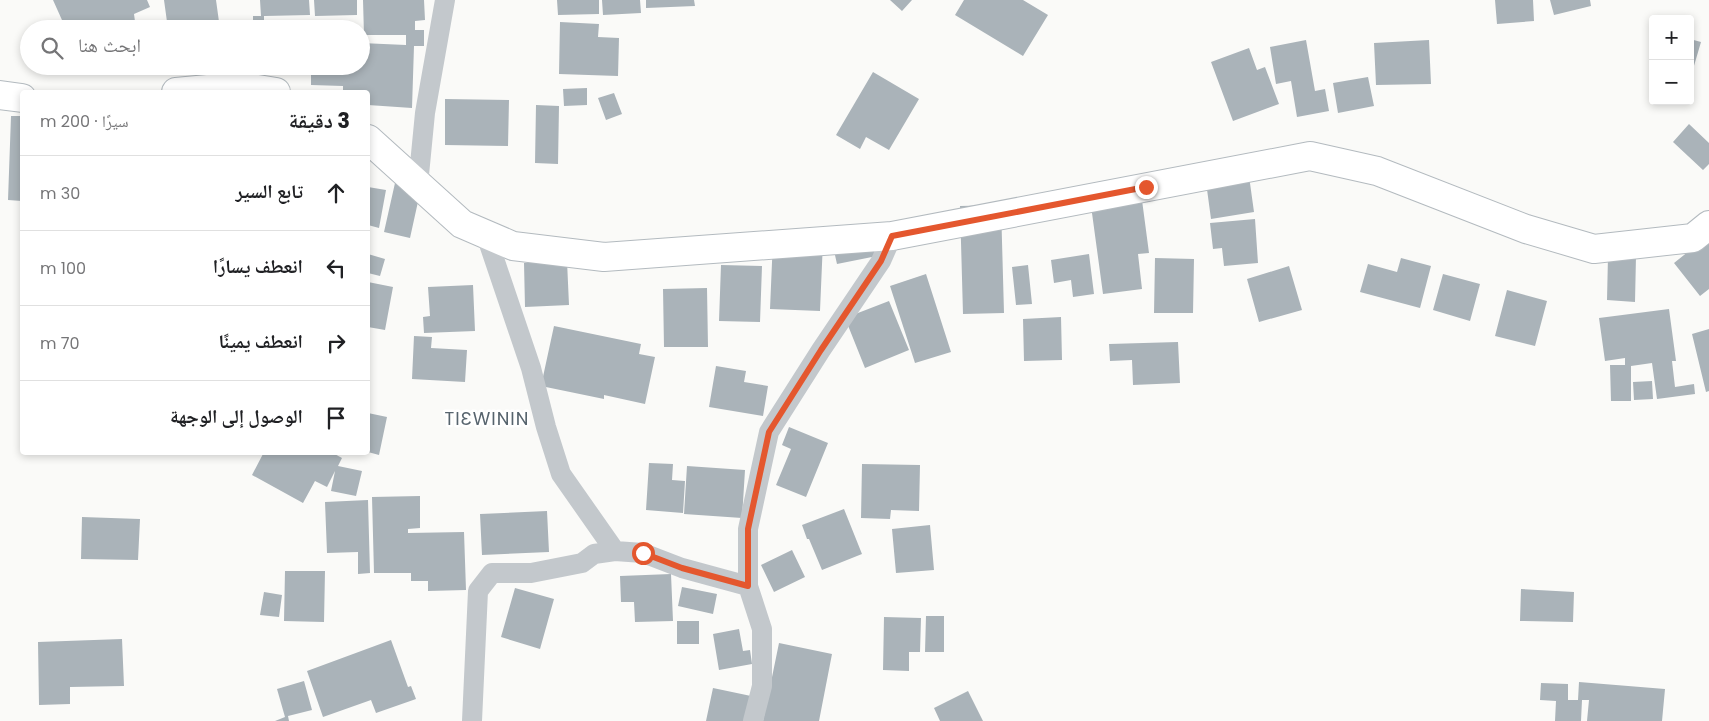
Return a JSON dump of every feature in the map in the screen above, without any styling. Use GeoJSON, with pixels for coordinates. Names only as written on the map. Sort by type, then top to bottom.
{"type":"FeatureCollection","features":[{"type":"Feature","properties":{"kind":"street"},"geometry":{"type":"LineString","coordinates":[[418,184],[425,113],[445,0]]}},
{"type":"Feature","properties":{"kind":"street"},"geometry":{"type":"LineString","coordinates":[[197,90],[240,86],[264,90]]}},
{"type":"Feature","properties":{"kind":"street"},"geometry":{"type":"LineString","coordinates":[[0,95],[20,98]]}},
{"type":"Feature","properties":{"kind":"street"},"geometry":{"type":"LineString","coordinates":[[370,141],[462,224],[512,246],[604,257],[892,236],[1310,156],[1377,171],[1526,229],[1594,249],[1693,238],[1709,225]]}},
{"type":"Feature","properties":{"kind":"street"},"geometry":{"type":"LineString","coordinates":[[486,235],[531,368],[546,427],[561,474],[615,551]]}},
{"type":"Feature","properties":{"kind":"street"},"geometry":{"type":"LineString","coordinates":[[753,721],[762,686],[762,629],[748,586],[748,529],[769,432],[881,261],[892,236]]}},
{"type":"Feature","properties":{"kind":"street"},"geometry":{"type":"LineString","coordinates":[[472,721],[478,591],[492,573],[531,573],[582,563],[594,554],[615,551],[643,553],[682,568],[748,586]]}},
{"type":"Feature","properties":{"kind":"building"},"geometry":{"type":"Polygon","coordinates":[[[53,0],[147,0],[150,7],[134,14],[135,20],[62,20],[53,0]]]}},
{"type":"Feature","properties":{"kind":"building"},"geometry":{"type":"Polygon","coordinates":[[[164,0],[216,0],[219,20],[167,20],[164,0]]]}},
{"type":"Feature","properties":{"kind":"building"},"geometry":{"type":"Polygon","coordinates":[[[260,0],[309,0],[310,15],[264,16],[264,20],[253,20],[253,16],[261,16],[260,0]]]}},
{"type":"Feature","properties":{"kind":"building"},"geometry":{"type":"Polygon","coordinates":[[[314,0],[357,0],[357,15],[315,16],[314,0]]]}},
{"type":"Feature","properties":{"kind":"building"},"geometry":{"type":"Polygon","coordinates":[[[363,0],[424,0],[425,20],[415,21],[415,30],[424,30],[424,46],[414,46],[412,108],[370,105],[370,90],[343,90],[343,86],[311,85],[311,75],[370,75],[370,43],[406,45],[406,35],[370,35],[370,20],[364,20],[363,0]]]}},
{"type":"Feature","properties":{"kind":"building"},"geometry":{"type":"Polygon","coordinates":[[[557,0],[599,0],[599,14],[558,15],[557,0]]]}},
{"type":"Feature","properties":{"kind":"building"},"geometry":{"type":"Polygon","coordinates":[[[602,0],[640,0],[641,13],[603,15],[602,0]]]}},
{"type":"Feature","properties":{"kind":"building"},"geometry":{"type":"Polygon","coordinates":[[[646,0],[694,0],[695,6],[646,8],[646,0]]]}},
{"type":"Feature","properties":{"kind":"building"},"geometry":{"type":"Polygon","coordinates":[[[890,0],[912,0],[902,11],[890,0]]]}},
{"type":"Feature","properties":{"kind":"building"},"geometry":{"type":"Polygon","coordinates":[[[964,0],[1023,0],[1048,15],[1023,56],[955,15],[964,0]]]}},
{"type":"Feature","properties":{"kind":"building"},"geometry":{"type":"Polygon","coordinates":[[[1495,0],[1533,0],[1534,21],[1497,24],[1495,0]]]}},
{"type":"Feature","properties":{"kind":"building"},"geometry":{"type":"Polygon","coordinates":[[[1550,0],[1590,0],[1591,6],[1554,15],[1550,0]]]}},
{"type":"Feature","properties":{"kind":"building"},"geometry":{"type":"Polygon","coordinates":[[[560,22],[599,24],[598,37],[619,38],[618,76],[559,74],[560,22]]]}},
{"type":"Feature","properties":{"kind":"building"},"geometry":{"type":"Polygon","coordinates":[[[1306,40],[1315,91],[1325,89],[1329,111],[1297,117],[1291,81],[1276,84],[1270,47],[1306,40]]]}},
{"type":"Feature","properties":{"kind":"building"},"geometry":{"type":"Polygon","coordinates":[[[1429,40],[1431,84],[1376,85],[1374,43],[1429,40]]]}},
{"type":"Feature","properties":{"kind":"building"},"geometry":{"type":"Polygon","coordinates":[[[1694,40],[1701,42],[1694,66],[1694,40]]]}},
{"type":"Feature","properties":{"kind":"building"},"geometry":{"type":"Polygon","coordinates":[[[1249,48],[1257,70],[1265,67],[1279,104],[1233,121],[1211,62],[1249,48]]]}},
{"type":"Feature","properties":{"kind":"building"},"geometry":{"type":"Polygon","coordinates":[[[873,72],[919,99],[889,150],[866,137],[860,149],[836,135],[873,72]]]}},
{"type":"Feature","properties":{"kind":"building"},"geometry":{"type":"Polygon","coordinates":[[[1368,77],[1374,106],[1338,113],[1333,83],[1368,77]]]}},
{"type":"Feature","properties":{"kind":"building"},"geometry":{"type":"Polygon","coordinates":[[[587,88],[587,105],[564,106],[563,89],[587,88]]]}},
{"type":"Feature","properties":{"kind":"building"},"geometry":{"type":"Polygon","coordinates":[[[614,93],[622,114],[606,120],[598,98],[614,93]]]}},
{"type":"Feature","properties":{"kind":"building"},"geometry":{"type":"Polygon","coordinates":[[[445,99],[509,100],[508,146],[445,145],[445,99]]]}},
{"type":"Feature","properties":{"kind":"building"},"geometry":{"type":"Polygon","coordinates":[[[536,105],[559,106],[558,164],[535,163],[536,105]]]}},
{"type":"Feature","properties":{"kind":"building"},"geometry":{"type":"Polygon","coordinates":[[[11,116],[20,116],[20,201],[8,200],[11,116]]]}},
{"type":"Feature","properties":{"kind":"building"},"geometry":{"type":"Polygon","coordinates":[[[1689,124],[1709,143],[1709,164],[1703,170],[1673,142],[1689,124]]]}},
{"type":"Feature","properties":{"kind":"building"},"geometry":{"type":"Polygon","coordinates":[[[1249,176],[1254,212],[1211,219],[1206,182],[1249,176]]]}},
{"type":"Feature","properties":{"kind":"building"},"geometry":{"type":"Polygon","coordinates":[[[395,183],[421,188],[410,238],[384,232],[395,183]]]}},
{"type":"Feature","properties":{"kind":"building"},"geometry":{"type":"Polygon","coordinates":[[[1140,185],[1149,253],[1138,254],[1142,289],[1103,294],[1089,191],[1140,185]]]}},
{"type":"Feature","properties":{"kind":"building"},"geometry":{"type":"Polygon","coordinates":[[[370,187],[386,190],[379,228],[370,226],[370,187]]]}},
{"type":"Feature","properties":{"kind":"building"},"geometry":{"type":"Polygon","coordinates":[[[1001,205],[1004,313],[963,314],[960,206],[1001,205]]]}},
{"type":"Feature","properties":{"kind":"building"},"geometry":{"type":"Polygon","coordinates":[[[1255,219],[1258,263],[1224,266],[1222,248],[1213,249],[1210,223],[1255,219]]]}},
{"type":"Feature","properties":{"kind":"building"},"geometry":{"type":"Polygon","coordinates":[[[870,225],[877,256],[837,264],[830,233],[870,225]]]}},
{"type":"Feature","properties":{"kind":"building"},"geometry":{"type":"Polygon","coordinates":[[[1709,235],[1709,289],[1700,296],[1674,263],[1709,235]]]}},
{"type":"Feature","properties":{"kind":"building"},"geometry":{"type":"Polygon","coordinates":[[[773,239],[823,241],[820,311],[770,309],[773,239]]]}},
{"type":"Feature","properties":{"kind":"building"},"geometry":{"type":"Polygon","coordinates":[[[1089,254],[1094,294],[1073,297],[1071,280],[1054,283],[1051,260],[1089,254]]]}},
{"type":"Feature","properties":{"kind":"building"},"geometry":{"type":"Polygon","coordinates":[[[370,255],[385,259],[380,276],[370,274],[370,255]]]}},
{"type":"Feature","properties":{"kind":"building"},"geometry":{"type":"Polygon","coordinates":[[[1608,256],[1636,256],[1635,302],[1607,300],[1608,256]]]}},
{"type":"Feature","properties":{"kind":"building"},"geometry":{"type":"Polygon","coordinates":[[[1155,258],[1194,259],[1193,313],[1154,313],[1155,258]]]}},
{"type":"Feature","properties":{"kind":"building"},"geometry":{"type":"Polygon","coordinates":[[[1401,258],[1431,266],[1420,308],[1360,292],[1368,264],[1397,272],[1401,258]]]}},
{"type":"Feature","properties":{"kind":"building"},"geometry":{"type":"Polygon","coordinates":[[[567,261],[569,305],[525,307],[524,263],[567,261]]]}},
{"type":"Feature","properties":{"kind":"building"},"geometry":{"type":"Polygon","coordinates":[[[721,265],[762,266],[760,322],[719,321],[721,265]]]}},
{"type":"Feature","properties":{"kind":"building"},"geometry":{"type":"Polygon","coordinates":[[[1028,265],[1032,304],[1016,305],[1012,267],[1028,265]]]}},
{"type":"Feature","properties":{"kind":"building"},"geometry":{"type":"Polygon","coordinates":[[[1289,266],[1302,310],[1259,322],[1247,279],[1289,266]]]}},
{"type":"Feature","properties":{"kind":"building"},"geometry":{"type":"Polygon","coordinates":[[[926,274],[951,352],[915,363],[890,286],[926,274]]]}},
{"type":"Feature","properties":{"kind":"building"},"geometry":{"type":"Polygon","coordinates":[[[1443,274],[1480,284],[1470,321],[1433,310],[1443,274]]]}},
{"type":"Feature","properties":{"kind":"building"},"geometry":{"type":"Polygon","coordinates":[[[370,282],[393,287],[385,330],[370,327],[370,282]]]}},
{"type":"Feature","properties":{"kind":"building"},"geometry":{"type":"Polygon","coordinates":[[[473,285],[475,331],[424,333],[423,317],[430,316],[428,287],[473,285]]]}},
{"type":"Feature","properties":{"kind":"building"},"geometry":{"type":"Polygon","coordinates":[[[707,288],[708,347],[664,347],[663,289],[707,288]]]}},
{"type":"Feature","properties":{"kind":"building"},"geometry":{"type":"Polygon","coordinates":[[[1507,290],[1547,301],[1535,346],[1495,336],[1507,290]]]}},
{"type":"Feature","properties":{"kind":"building"},"geometry":{"type":"Polygon","coordinates":[[[889,301],[909,350],[865,368],[845,318],[889,301]]]}},
{"type":"Feature","properties":{"kind":"building"},"geometry":{"type":"Polygon","coordinates":[[[1669,309],[1676,361],[1672,361],[1675,387],[1694,384],[1695,394],[1657,399],[1652,363],[1631,366],[1631,401],[1611,401],[1610,365],[1625,365],[1625,358],[1605,361],[1599,318],[1669,309]]]}},
{"type":"Feature","properties":{"kind":"building"},"geometry":{"type":"Polygon","coordinates":[[[1061,317],[1062,360],[1024,361],[1023,319],[1061,317]]]}},
{"type":"Feature","properties":{"kind":"building"},"geometry":{"type":"Polygon","coordinates":[[[554,326],[641,344],[639,354],[655,357],[645,404],[604,395],[604,399],[541,386],[554,326]]]}},
{"type":"Feature","properties":{"kind":"building"},"geometry":{"type":"Polygon","coordinates":[[[1709,329],[1709,391],[1706,392],[1692,334],[1709,329]]]}},
{"type":"Feature","properties":{"kind":"building"},"geometry":{"type":"Polygon","coordinates":[[[414,336],[432,337],[431,348],[467,350],[465,382],[412,379],[414,336]]]}},
{"type":"Feature","properties":{"kind":"building"},"geometry":{"type":"Polygon","coordinates":[[[1178,342],[1180,383],[1133,385],[1132,360],[1110,361],[1109,344],[1178,342]]]}},
{"type":"Feature","properties":{"kind":"building"},"geometry":{"type":"Polygon","coordinates":[[[716,366],[746,371],[744,382],[768,386],[763,416],[709,407],[716,366]]]}},
{"type":"Feature","properties":{"kind":"building"},"geometry":{"type":"Polygon","coordinates":[[[1652,381],[1653,399],[1634,400],[1633,382],[1652,381]]]}},
{"type":"Feature","properties":{"kind":"building"},"geometry":{"type":"Polygon","coordinates":[[[370,413],[387,417],[379,455],[370,453],[370,413]]]}},
{"type":"Feature","properties":{"kind":"building"},"geometry":{"type":"Polygon","coordinates":[[[789,427],[828,443],[806,497],[776,485],[791,449],[782,445],[789,427]]]}},
{"type":"Feature","properties":{"kind":"building"},"geometry":{"type":"Polygon","coordinates":[[[262,455],[336,455],[342,458],[338,466],[362,471],[356,496],[331,491],[335,471],[327,487],[315,481],[303,503],[252,475],[262,455]]]}},
{"type":"Feature","properties":{"kind":"building"},"geometry":{"type":"Polygon","coordinates":[[[649,463],[673,464],[672,480],[685,481],[683,513],[646,510],[649,463]]]}},
{"type":"Feature","properties":{"kind":"building"},"geometry":{"type":"Polygon","coordinates":[[[862,464],[920,465],[919,511],[891,510],[890,519],[861,518],[862,464]]]}},
{"type":"Feature","properties":{"kind":"building"},"geometry":{"type":"Polygon","coordinates":[[[687,466],[745,470],[742,518],[684,514],[687,466]]]}},
{"type":"Feature","properties":{"kind":"building"},"geometry":{"type":"Polygon","coordinates":[[[420,496],[420,528],[408,529],[408,533],[464,532],[466,590],[428,591],[428,581],[411,581],[411,573],[374,573],[372,497],[420,496]]]}},
{"type":"Feature","properties":{"kind":"building"},"geometry":{"type":"Polygon","coordinates":[[[368,500],[370,573],[358,574],[358,552],[327,553],[325,502],[368,500]]]}},
{"type":"Feature","properties":{"kind":"building"},"geometry":{"type":"Polygon","coordinates":[[[844,509],[862,554],[822,570],[802,525],[844,509]]]}},
{"type":"Feature","properties":{"kind":"building"},"geometry":{"type":"Polygon","coordinates":[[[547,511],[549,552],[482,555],[480,514],[547,511]]]}},
{"type":"Feature","properties":{"kind":"building"},"geometry":{"type":"Polygon","coordinates":[[[82,517],[140,519],[138,560],[81,559],[82,517]]]}},
{"type":"Feature","properties":{"kind":"building"},"geometry":{"type":"Polygon","coordinates":[[[930,525],[934,570],[896,573],[892,529],[930,525]]]}},
{"type":"Feature","properties":{"kind":"building"},"geometry":{"type":"Polygon","coordinates":[[[792,550],[805,577],[774,592],[761,565],[792,550]]]}},
{"type":"Feature","properties":{"kind":"building"},"geometry":{"type":"Polygon","coordinates":[[[285,571],[325,571],[324,622],[284,621],[285,571]]]}},
{"type":"Feature","properties":{"kind":"building"},"geometry":{"type":"Polygon","coordinates":[[[671,574],[673,621],[635,622],[634,602],[621,602],[620,576],[671,574]]]}},
{"type":"Feature","properties":{"kind":"building"},"geometry":{"type":"Polygon","coordinates":[[[682,587],[717,594],[713,614],[678,606],[682,587]]]}},
{"type":"Feature","properties":{"kind":"building"},"geometry":{"type":"Polygon","coordinates":[[[515,588],[554,599],[540,649],[501,637],[515,588]]]}},
{"type":"Feature","properties":{"kind":"building"},"geometry":{"type":"Polygon","coordinates":[[[1521,589],[1574,592],[1573,622],[1520,621],[1521,589]]]}},
{"type":"Feature","properties":{"kind":"building"},"geometry":{"type":"Polygon","coordinates":[[[264,592],[282,595],[279,617],[260,615],[264,592]]]}},
{"type":"Feature","properties":{"kind":"building"},"geometry":{"type":"Polygon","coordinates":[[[926,616],[944,616],[944,652],[925,652],[926,616]]]}},
{"type":"Feature","properties":{"kind":"building"},"geometry":{"type":"Polygon","coordinates":[[[884,617],[921,618],[920,652],[909,652],[909,671],[883,670],[884,617]]]}},
{"type":"Feature","properties":{"kind":"building"},"geometry":{"type":"Polygon","coordinates":[[[677,621],[699,621],[699,644],[677,644],[677,621]]]}},
{"type":"Feature","properties":{"kind":"building"},"geometry":{"type":"Polygon","coordinates":[[[739,629],[743,651],[750,650],[752,664],[719,670],[713,634],[739,629]]]}},
{"type":"Feature","properties":{"kind":"building"},"geometry":{"type":"Polygon","coordinates":[[[122,639],[124,686],[70,687],[70,704],[39,705],[38,642],[122,639]]]}},
{"type":"Feature","properties":{"kind":"building"},"geometry":{"type":"Polygon","coordinates":[[[391,640],[408,687],[411,686],[416,699],[376,713],[371,700],[323,717],[307,671],[391,640]]]}},
{"type":"Feature","properties":{"kind":"building"},"geometry":{"type":"Polygon","coordinates":[[[779,643],[832,654],[819,721],[763,721],[779,643]]]}},
{"type":"Feature","properties":{"kind":"building"},"geometry":{"type":"Polygon","coordinates":[[[304,681],[312,710],[288,716],[289,721],[275,721],[285,717],[277,689],[304,681]]]}},
{"type":"Feature","properties":{"kind":"building"},"geometry":{"type":"Polygon","coordinates":[[[1579,682],[1665,689],[1662,721],[1587,721],[1589,700],[1582,700],[1581,721],[1555,721],[1556,701],[1540,700],[1541,683],[1568,684],[1568,700],[1578,700],[1579,682]]]}},
{"type":"Feature","properties":{"kind":"building"},"geometry":{"type":"Polygon","coordinates":[[[713,688],[751,696],[746,721],[706,721],[713,688]]]}},
{"type":"Feature","properties":{"kind":"building"},"geometry":{"type":"Polygon","coordinates":[[[968,691],[983,721],[940,721],[934,708],[968,691]]]}},
{"type":"Feature","properties":{"kind":"district","name":"TIƐWININ"},"geometry":{"type":"Point","coordinates":[487,418]}},
{"type":"Feature","properties":{"kind":"route"},"geometry":{"type":"LineString","coordinates":[[643,553],[682,568],[748,586],[748,529],[769,432],[881,261],[892,236],[1146,187]]}}]}
